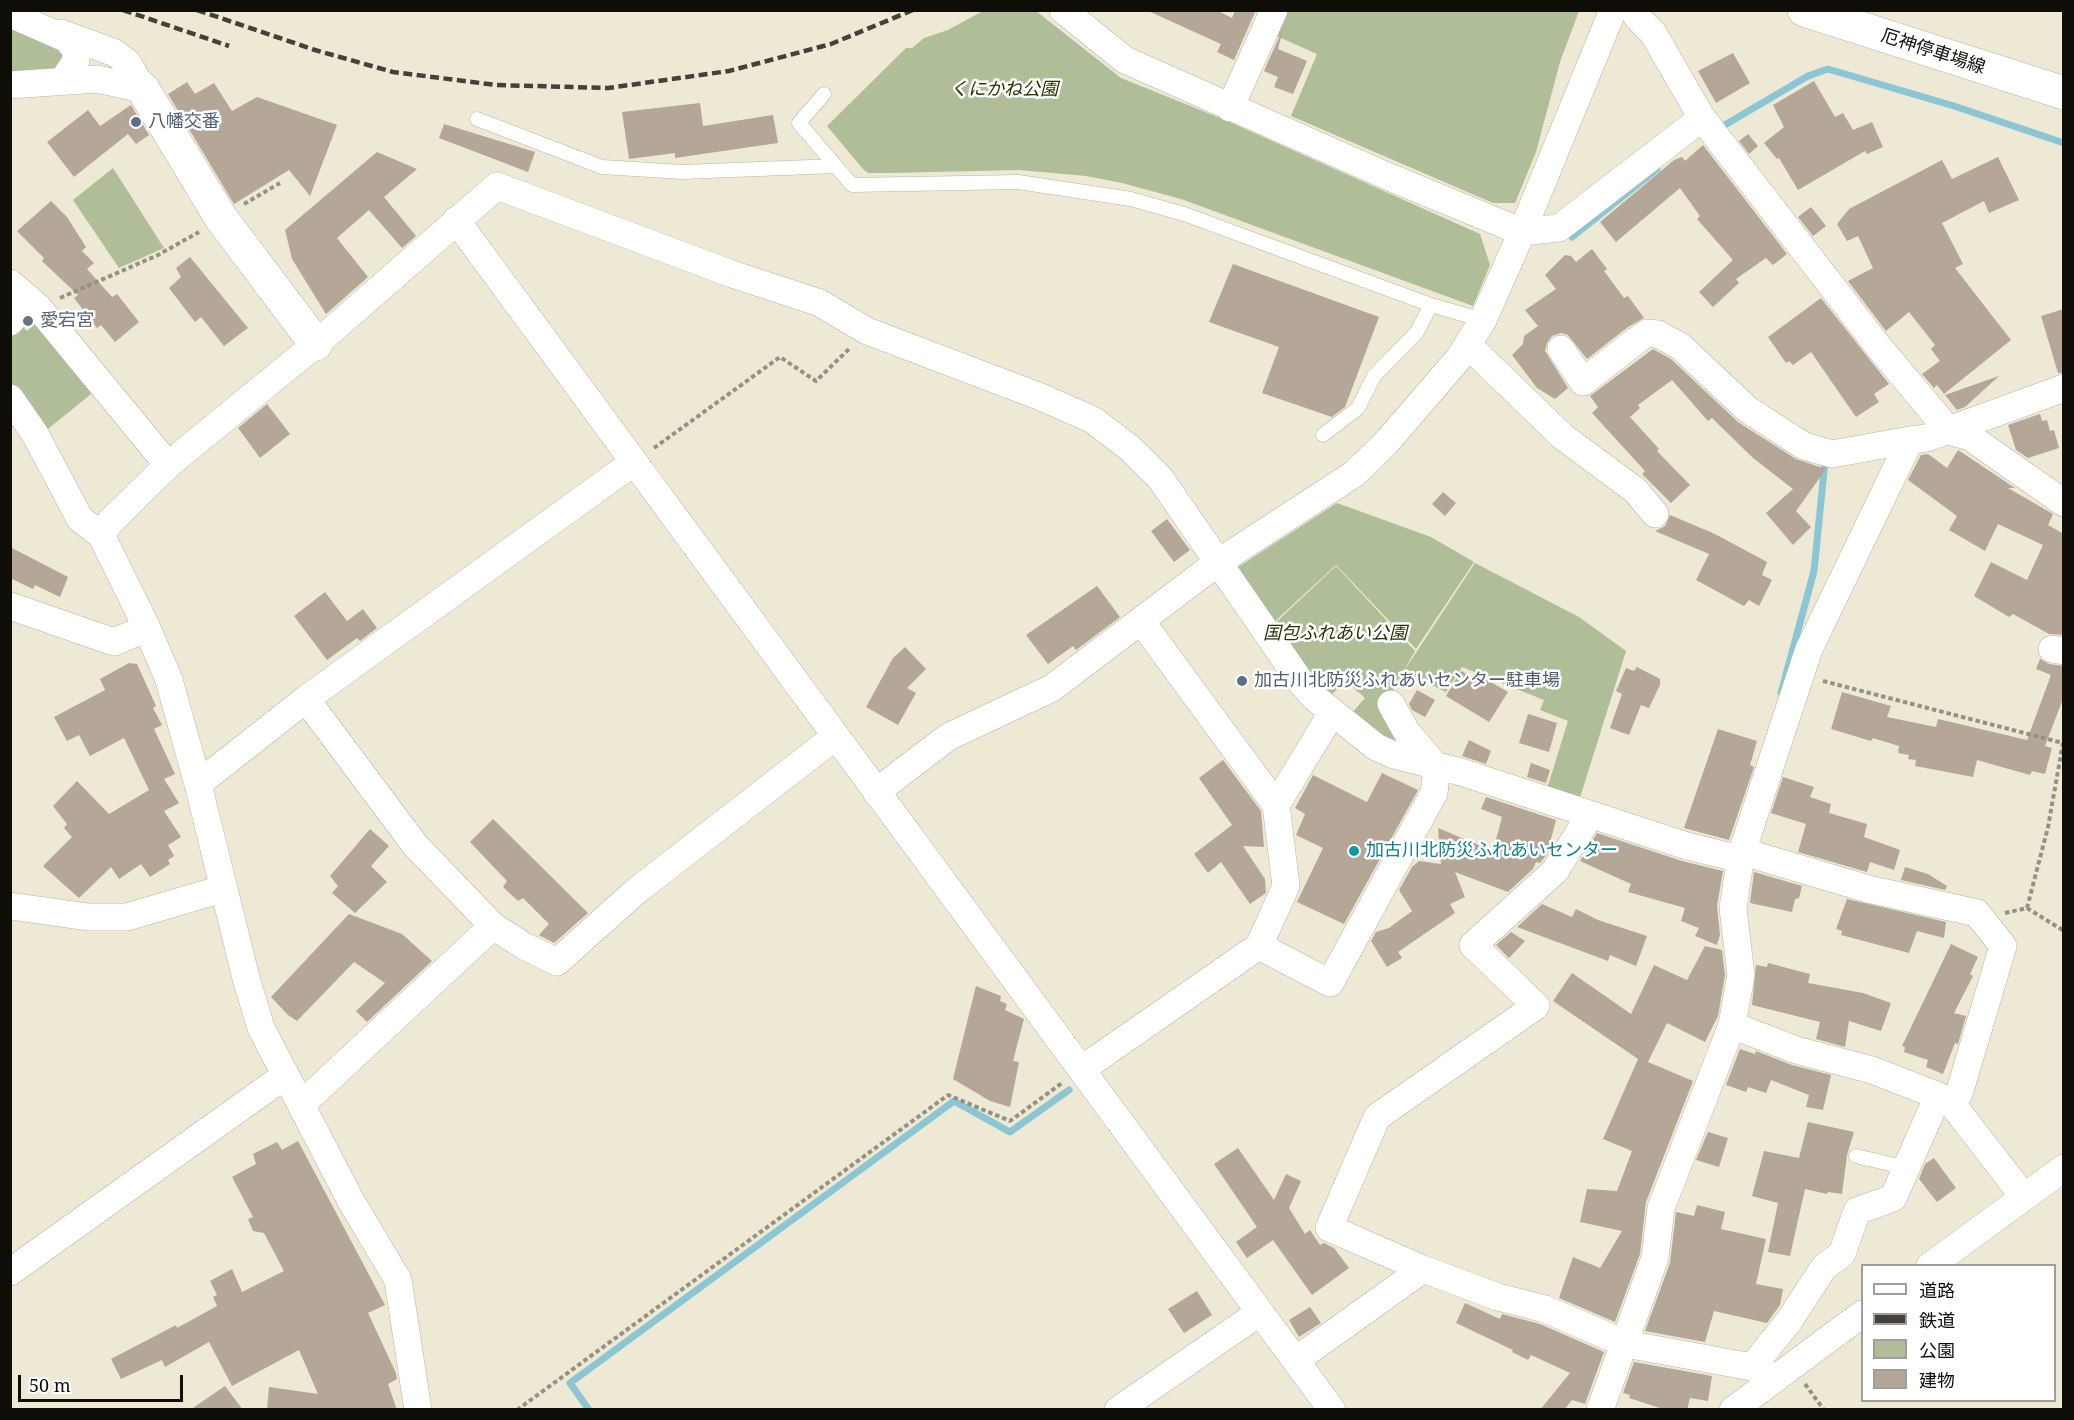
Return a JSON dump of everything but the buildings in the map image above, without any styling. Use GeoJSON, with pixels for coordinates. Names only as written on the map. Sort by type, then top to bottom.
{"type":"FeatureCollection","features":[{"type":"Feature","properties":{"kind":"street"},"geometry":{"type":"LineString","coordinates":[[1063,10],[1125,60],[1230,108],[1522,232],[1559,228],[1702,118]]}},
{"type":"Feature","properties":{"kind":"street"},"geometry":{"type":"LineString","coordinates":[[1230,108],[1274,10]]}},
{"type":"Feature","properties":{"kind":"street","name":"厄神停車場線"},"geometry":{"type":"LineString","coordinates":[[1804,10],[2064,93]]}},
{"type":"Feature","properties":{"kind":"street"},"geometry":{"type":"LineString","coordinates":[[10,14],[114,53],[127,62],[221,218],[316,344]]}},
{"type":"Feature","properties":{"kind":"street"},"geometry":{"type":"LineString","coordinates":[[876,792],[948,737],[1052,688],[1217,563],[1354,474],[1386,443],[1468,345],[1483,320],[1625,14],[1653,33],[1702,118],[1878,346],[1948,431],[1970,437],[2064,503]]}},
{"type":"Feature","properties":{"kind":"street"},"geometry":{"type":"LineString","coordinates":[[56,32],[67,39],[75,49],[76,61],[63,80]]}},
{"type":"Feature","properties":{"kind":"street"},"geometry":{"type":"LineString","coordinates":[[10,85],[63,80],[97,80],[143,89]]}},
{"type":"Feature","properties":{"kind":"street"},"geometry":{"type":"LineString","coordinates":[[101,535],[110,522],[168,465],[316,344],[497,186],[732,274],[820,303],[867,332],[1041,397],[1093,420],[1131,449],[1161,478],[1217,563],[1300,681],[1332,713],[1376,747],[1394,755],[1437,768],[1461,772],[1688,846],[1728,856],[1754,855],[1868,889],[1977,914],[2003,946],[1959,1094],[1944,1098],[1893,1198],[1857,1211],[1842,1254],[1824,1266],[1789,1321],[1773,1370]]}},
{"type":"Feature","properties":{"kind":"street"},"geometry":{"type":"LineString","coordinates":[[456,220],[1332,1410]]}},
{"type":"Feature","properties":{"kind":"street"},"geometry":{"type":"LineString","coordinates":[[10,322],[26,297],[168,465]]}},
{"type":"Feature","properties":{"kind":"street"},"geometry":{"type":"LineString","coordinates":[[1561,349],[1583,382],[1637,339],[1647,333],[1658,334],[1680,346],[1747,409],[1804,446],[1832,454],[1948,431],[2064,388]]}},
{"type":"Feature","properties":{"kind":"street"},"geometry":{"type":"LineString","coordinates":[[1468,345],[1562,436],[1636,491],[1655,514]]}},
{"type":"Feature","properties":{"kind":"street"},"geometry":{"type":"LineString","coordinates":[[10,398],[35,434],[80,519],[101,535],[147,628],[169,680],[198,784],[222,889],[261,1028],[303,1104],[351,1201],[398,1280],[418,1410]]}},
{"type":"Feature","properties":{"kind":"street"},"geometry":{"type":"LineString","coordinates":[[1600,1410],[1626,1344],[1654,1258],[1661,1208],[1732,1025],[1741,975],[1733,908],[1741,855],[1809,649],[1910,440]]}},
{"type":"Feature","properties":{"kind":"street"},"geometry":{"type":"LineString","coordinates":[[198,784],[306,699],[634,462]]}},
{"type":"Feature","properties":{"kind":"street"},"geometry":{"type":"LineString","coordinates":[[10,606],[114,642],[147,628]]}},
{"type":"Feature","properties":{"kind":"street"},"geometry":{"type":"LineString","coordinates":[[1082,1069],[1259,946],[1286,886],[1276,805],[1141,621]]}},
{"type":"Feature","properties":{"kind":"street"},"geometry":{"type":"LineString","coordinates":[[306,699],[415,844],[493,926],[524,946],[557,962],[635,892],[836,736]]}},
{"type":"Feature","properties":{"kind":"street"},"geometry":{"type":"LineString","coordinates":[[1259,946],[1330,983],[1434,794],[1437,768],[1406,731],[1392,704]]}},
{"type":"Feature","properties":{"kind":"street"},"geometry":{"type":"LineString","coordinates":[[1276,805],[1332,713]]}},
{"type":"Feature","properties":{"kind":"street"},"geometry":{"type":"LineString","coordinates":[[1590,815],[1555,871],[1473,945],[1536,1006],[1377,1117],[1329,1228],[1423,1269],[1498,1297],[1545,1309],[1626,1344],[1773,1370]]}},
{"type":"Feature","properties":{"kind":"street"},"geometry":{"type":"LineString","coordinates":[[10,906],[88,917],[127,917],[222,889]]}},
{"type":"Feature","properties":{"kind":"street"},"geometry":{"type":"LineString","coordinates":[[303,1104],[493,926]]}},
{"type":"Feature","properties":{"kind":"street"},"geometry":{"type":"LineString","coordinates":[[1732,1025],[1796,1050],[1872,1070],[1944,1098],[2024,1197]]}},
{"type":"Feature","properties":{"kind":"street"},"geometry":{"type":"LineString","coordinates":[[10,1272],[286,1075]]}},
{"type":"Feature","properties":{"kind":"street"},"geometry":{"type":"LineString","coordinates":[[1933,1264],[2064,1168]]}},
{"type":"Feature","properties":{"kind":"street"},"geometry":{"type":"LineString","coordinates":[[1296,1360],[1423,1269]]}},
{"type":"Feature","properties":{"kind":"street"},"geometry":{"type":"LineString","coordinates":[[1118,1410],[1259,1313]]}},
{"type":"Feature","properties":{"kind":"street"},"geometry":{"type":"LineString","coordinates":[[1733,1410],[1773,1370],[1861,1315]]}},
{"type":"Feature","properties":{"kind":"lane"},"geometry":{"type":"LineString","coordinates":[[824,94],[799,123],[852,185],[1018,182],[1131,199],[1184,214],[1431,305],[1483,320]]}},
{"type":"Feature","properties":{"kind":"lane"},"geometry":{"type":"LineString","coordinates":[[477,119],[602,167],[682,172],[836,166]]}},
{"type":"Feature","properties":{"kind":"lane"},"geometry":{"type":"LineString","coordinates":[[1323,435],[1358,408],[1374,376],[1417,332],[1431,305]]}},
{"type":"Feature","properties":{"kind":"lane"},"geometry":{"type":"LineString","coordinates":[[1856,1156],[1907,1168]]}},
{"type":"Feature","properties":{"kind":"path"},"geometry":{"type":"LineString","coordinates":[[26,297],[158,255],[280,183]]}},
{"type":"Feature","properties":{"kind":"path"},"geometry":{"type":"LineString","coordinates":[[634,462],[780,357],[816,381],[867,332]]}},
{"type":"Feature","properties":{"kind":"path"},"geometry":{"type":"LineString","coordinates":[[1798,680],[1821,681],[2063,743],[2048,827],[2027,908]]}},
{"type":"Feature","properties":{"kind":"path"},"geometry":{"type":"LineString","coordinates":[[1977,914],[1984,907],[1999,915],[2027,908],[2064,931]]}},
{"type":"Feature","properties":{"kind":"path"},"geometry":{"type":"LineString","coordinates":[[517,1410],[948,1095],[1010,1121],[1082,1069]]}},
{"type":"Feature","properties":{"kind":"path"},"geometry":{"type":"LineString","coordinates":[[1773,1370],[1824,1410]]}},
{"type":"Feature","properties":{"kind":"green space","name":"くにかね公園"},"geometry":{"type":"Polygon","coordinates":[[[983,11],[1036,11],[1121,78],[1225,120],[1480,234],[1490,265],[1473,306],[1181,199],[1122,183],[1086,176],[1019,170],[868,173],[827,126],[906,48],[912,48],[924,38],[948,30],[983,11]]]}},
{"type":"Feature","properties":{"kind":"green space"},"geometry":{"type":"Polygon","coordinates":[[[1284,11],[1579,11],[1560,62],[1536,152],[1515,203],[1493,203],[1291,116],[1317,54],[1272,34],[1284,11]]]}},
{"type":"Feature","properties":{"kind":"green space"},"geometry":{"type":"Polygon","coordinates":[[[11,23],[67,50],[61,69],[11,76],[11,23]]]}},
{"type":"Feature","properties":{"kind":"green space"},"geometry":{"type":"Polygon","coordinates":[[[113,168],[164,248],[119,268],[73,200],[113,168]]]}},
{"type":"Feature","properties":{"kind":"green space"},"geometry":{"type":"Polygon","coordinates":[[[15,319],[27,331],[37,322],[96,390],[43,433],[11,389],[11,326],[15,319]]]}},
{"type":"Feature","properties":{"kind":"green space"},"geometry":{"type":"Polygon","coordinates":[[[1337,503],[1431,537],[1474,562],[1416,649],[1336,565],[1271,625],[1232,571],[1337,503]]]}},
{"type":"Feature","properties":{"kind":"green space"},"geometry":{"type":"Polygon","coordinates":[[[1475,563],[1579,617],[1626,651],[1578,804],[1546,792],[1568,721],[1540,710],[1544,700],[1462,667],[1446,692],[1404,671],[1475,563]]]}},
{"type":"Feature","properties":{"kind":"green space","name":"国包ふれあい公園"},"geometry":{"type":"Polygon","coordinates":[[[1336,566],[1415,651],[1385,705],[1400,749],[1350,715],[1365,698],[1346,681],[1329,697],[1271,627],[1336,566]]]}},
{"type":"Feature","properties":{"kind":"waterway"},"geometry":{"type":"LineString","coordinates":[[1718,129],[1808,76],[1828,69],[1954,106],[2064,143]]}},
{"type":"Feature","properties":{"kind":"waterway"},"geometry":{"type":"LineString","coordinates":[[1572,237],[1657,169]]}},
{"type":"Feature","properties":{"kind":"waterway"},"geometry":{"type":"LineString","coordinates":[[1781,693],[1814,571],[1825,461]]}},
{"type":"Feature","properties":{"kind":"waterway"},"geometry":{"type":"LineString","coordinates":[[589,1410],[570,1383],[954,1101],[1010,1132],[1069,1090]]}},
{"type":"Feature","properties":{"kind":"railway"},"geometry":{"type":"LineString","coordinates":[[123,10],[229,46]]}},
{"type":"Feature","properties":{"kind":"railway"},"geometry":{"type":"LineString","coordinates":[[197,10],[315,50],[393,72],[496,85],[608,88],[729,71],[831,44],[913,10]]}},
{"type":"Feature","properties":{"kind":"place","name":"八幡交番"},"geometry":{"type":"Point","coordinates":[136,122]}},
{"type":"Feature","properties":{"kind":"place","name":"愛宕宮"},"geometry":{"type":"Point","coordinates":[28,321]}},
{"type":"Feature","properties":{"kind":"place","name":"加古川北防災ふれあいセンター駐車場"},"geometry":{"type":"Point","coordinates":[1242,681]}},
{"type":"Feature","properties":{"kind":"place","name":"加古川北防災ふれあいセンター"},"geometry":{"type":"Point","coordinates":[1354,851]}}]}
